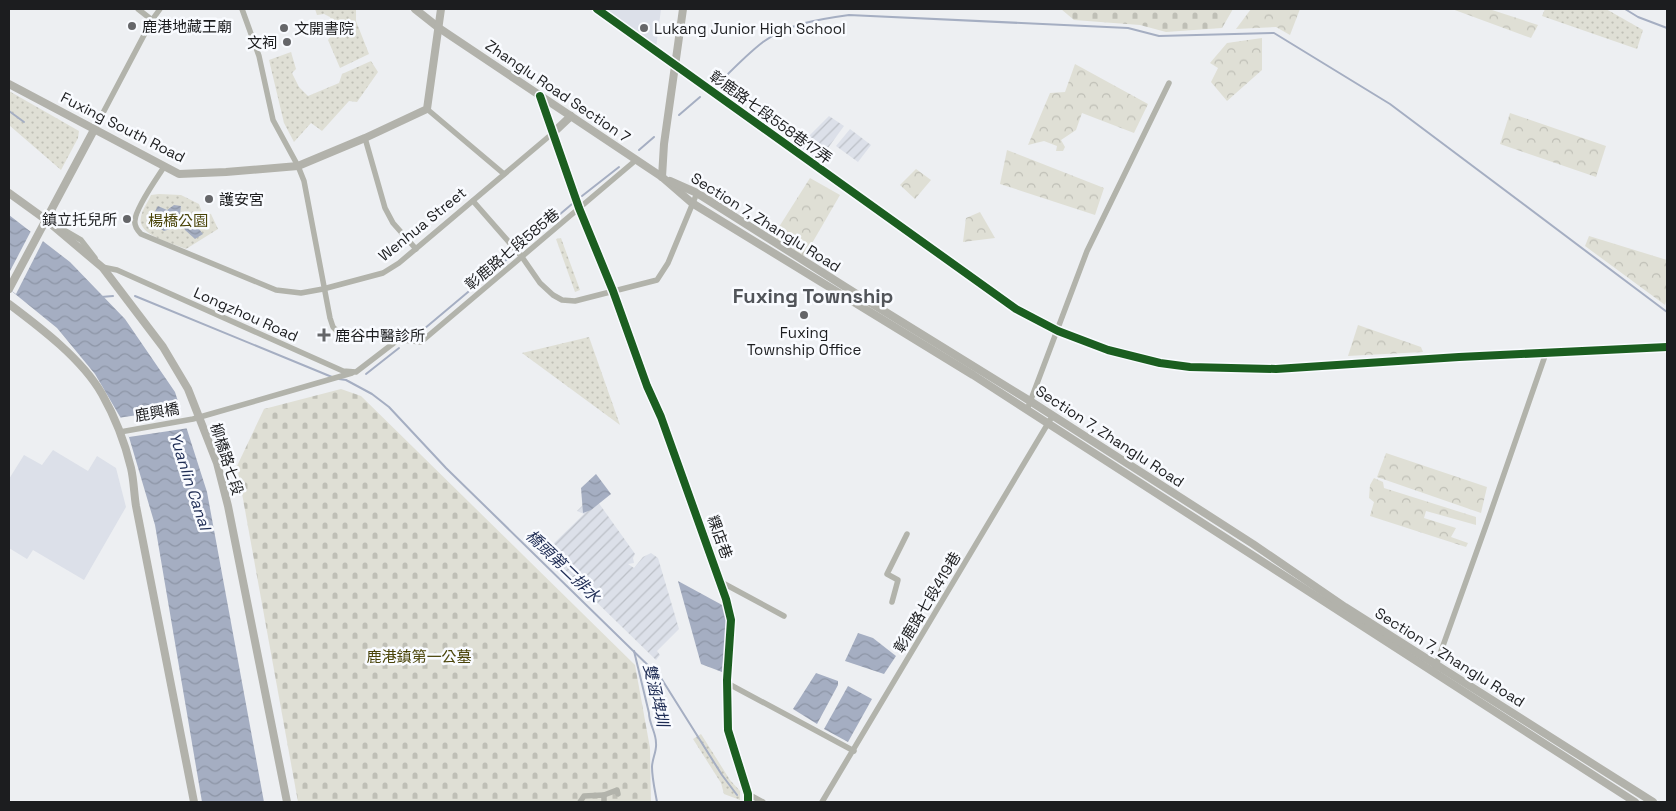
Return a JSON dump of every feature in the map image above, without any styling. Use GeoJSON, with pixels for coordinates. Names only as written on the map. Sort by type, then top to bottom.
{"type":"FeatureCollection","features":[{"type":"Feature","properties":{"kind":"main road","name":"Zhanglu Road Section 7"},"geometry":{"type":"LineString","coordinates":[[415,9],[439,28],[662,177]]}},
{"type":"Feature","properties":{"kind":"main road"},"geometry":{"type":"LineString","coordinates":[[427,109],[441,9]]}},
{"type":"Feature","properties":{"kind":"main road"},"geometry":{"type":"LineString","coordinates":[[662,177],[664,144],[683,9]]}},
{"type":"Feature","properties":{"kind":"main road","name":"Fuxing South Road"},"geometry":{"type":"LineString","coordinates":[[9,84],[179,174],[298,166],[427,109]]}},
{"type":"Feature","properties":{"kind":"main road","name":"粿店巷"},"geometry":{"type":"LineString","coordinates":[[540,96],[580,208],[613,291],[647,386],[661,417],[721,582],[731,620],[727,683],[728,730],[748,798]]}},
{"type":"Feature","properties":{"kind":"main road","name":"Wenhua Street"},"geometry":{"type":"LineString","coordinates":[[553,133],[571,116]]}},
{"type":"Feature","properties":{"kind":"main road"},"geometry":{"type":"LineString","coordinates":[[9,289],[94,128]]}},
{"type":"Feature","properties":{"kind":"main road","name":"Section 7, Zhanglu Road"},"geometry":{"type":"LineString","coordinates":[[662,177],[697,193],[858,296],[1030,400],[1635,802]]}},
{"type":"Feature","properties":{"kind":"main road","name":"Section 7, Zhanglu Road"},"geometry":{"type":"LineString","coordinates":[[662,177],[692,203],[1048,423],[1435,669],[1653,802]]}},
{"type":"Feature","properties":{"kind":"main road","name":"柳橋路七段"},"geometry":{"type":"LineString","coordinates":[[9,193],[45,219],[103,268],[163,347],[188,389],[196,418],[216,463],[228,506],[287,802]]}},
{"type":"Feature","properties":{"kind":"main road"},"geometry":{"type":"LineString","coordinates":[[9,304],[41,328],[82,368],[101,392],[123,431],[194,802]]}},
{"type":"Feature","properties":{"kind":"street"},"geometry":{"type":"LineString","coordinates":[[138,9],[152,20]]}},
{"type":"Feature","properties":{"kind":"street"},"geometry":{"type":"LineString","coordinates":[[94,128],[152,20],[160,9]]}},
{"type":"Feature","properties":{"kind":"street"},"geometry":{"type":"LineString","coordinates":[[242,9],[259,56],[273,120],[304,180],[323,289]]}},
{"type":"Feature","properties":{"kind":"street","name":"彰鹿路七段558巷17弄"},"geometry":{"type":"LineString","coordinates":[[597,9],[1008,304],[1026,316],[1058,331],[1108,350],[1160,364],[1233,369],[1276,369],[1667,346]]}},
{"type":"Feature","properties":{"kind":"street"},"geometry":{"type":"LineString","coordinates":[[1027,410],[1087,251],[1169,83]]}},
{"type":"Feature","properties":{"kind":"street"},"geometry":{"type":"LineString","coordinates":[[427,109],[504,174]]}},
{"type":"Feature","properties":{"kind":"street","name":"Wenhua Street"},"geometry":{"type":"LineString","coordinates":[[164,166],[139,208],[135,220],[136,228],[141,234],[276,290],[302,293],[383,274],[416,249],[553,133]]}},
{"type":"Feature","properties":{"kind":"street"},"geometry":{"type":"LineString","coordinates":[[365,138],[385,208],[393,223],[416,249]]}},
{"type":"Feature","properties":{"kind":"street","name":"彰鹿路七段585巷"},"geometry":{"type":"LineString","coordinates":[[323,289],[333,327],[339,333],[421,342],[636,160]]}},
{"type":"Feature","properties":{"kind":"street"},"geometry":{"type":"LineString","coordinates":[[473,201],[522,258],[540,283],[562,300],[575,302],[657,280],[663,272],[697,193]]}},
{"type":"Feature","properties":{"kind":"street","name":"Longzhou Road"},"geometry":{"type":"LineString","coordinates":[[103,268],[117,270],[335,368],[356,372]]}},
{"type":"Feature","properties":{"kind":"street"},"geometry":{"type":"LineString","coordinates":[[356,372],[399,339]]}},
{"type":"Feature","properties":{"kind":"street"},"geometry":{"type":"LineString","coordinates":[[1435,669],[1546,353]]}},
{"type":"Feature","properties":{"kind":"street","name":"鹿興橋"},"geometry":{"type":"LineString","coordinates":[[123,431],[196,418],[356,372]]}},
{"type":"Feature","properties":{"kind":"street","name":"彰鹿路七段419巷"},"geometry":{"type":"LineString","coordinates":[[822,802],[1048,423],[1054,416]]}},
{"type":"Feature","properties":{"kind":"street"},"geometry":{"type":"LineString","coordinates":[[892,602],[898,580],[887,574],[908,534]]}},
{"type":"Feature","properties":{"kind":"street"},"geometry":{"type":"LineString","coordinates":[[721,582],[784,616]]}},
{"type":"Feature","properties":{"kind":"street"},"geometry":{"type":"LineString","coordinates":[[727,683],[854,751]]}},
{"type":"Feature","properties":{"kind":"street"},"geometry":{"type":"LineString","coordinates":[[580,802],[584,796],[604,795],[617,790]]}},
{"type":"Feature","properties":{"kind":"street"},"geometry":{"type":"LineString","coordinates":[[604,795],[604,802]]}},
{"type":"Feature","properties":{"kind":"street"},"geometry":{"type":"LineString","coordinates":[[748,798],[764,802]]}},
{"type":"Feature","properties":{"kind":"shaded area","name":"Lukang Junior High School"},"geometry":{"type":"Polygon","coordinates":[[[603,9],[661,9],[656,48],[603,9]]]}},
{"type":"Feature","properties":{"kind":"shaded area"},"geometry":{"type":"Polygon","coordinates":[[[829,116],[844,126],[817,163],[802,152],[805,140],[829,116]]]}},
{"type":"Feature","properties":{"kind":"shaded area"},"geometry":{"type":"Polygon","coordinates":[[[850,129],[871,145],[858,162],[836,146],[850,129]]]}},
{"type":"Feature","properties":{"kind":"shaded area"},"geometry":{"type":"Polygon","coordinates":[[[53,450],[88,471],[97,456],[116,468],[126,507],[84,580],[33,550],[27,559],[9,548],[9,479],[24,455],[42,465],[53,450]]]}},
{"type":"Feature","properties":{"kind":"shaded area"},"geometry":{"type":"Polygon","coordinates":[[[593,495],[635,554],[633,558],[634,563],[628,564],[634,568],[643,557],[651,553],[658,558],[679,629],[657,651],[660,655],[656,660],[545,552],[584,514],[577,511],[593,495]]]}},
{"type":"Feature","properties":{"kind":"green space"},"geometry":{"type":"Polygon","coordinates":[[[315,9],[356,9],[356,21],[369,54],[340,68],[328,40],[335,30],[330,17],[324,14],[317,15],[315,9]]]}},
{"type":"Feature","properties":{"kind":"green space"},"geometry":{"type":"Polygon","coordinates":[[[1061,9],[1233,9],[1222,28],[1166,32],[1140,25],[1074,20],[1061,9]]]}},
{"type":"Feature","properties":{"kind":"green space"},"geometry":{"type":"Polygon","coordinates":[[[1251,9],[1300,9],[1290,35],[1276,27],[1236,29],[1251,9]]]}},
{"type":"Feature","properties":{"kind":"green space"},"geometry":{"type":"Polygon","coordinates":[[[1452,9],[1489,9],[1538,25],[1531,38],[1452,9]]]}},
{"type":"Feature","properties":{"kind":"green space"},"geometry":{"type":"Polygon","coordinates":[[[1545,9],[1606,9],[1643,30],[1637,49],[1542,16],[1545,9]]]}},
{"type":"Feature","properties":{"kind":"green space"},"geometry":{"type":"Polygon","coordinates":[[[1262,38],[1262,70],[1227,101],[1211,82],[1218,68],[1210,63],[1227,43],[1262,38]]]}},
{"type":"Feature","properties":{"kind":"green space"},"geometry":{"type":"Polygon","coordinates":[[[291,52],[296,69],[292,73],[299,87],[308,96],[339,83],[342,74],[371,61],[378,72],[357,102],[349,101],[322,131],[311,123],[294,142],[284,123],[269,60],[291,52]]]}},
{"type":"Feature","properties":{"kind":"green space"},"geometry":{"type":"Polygon","coordinates":[[[1075,64],[1148,104],[1134,133],[1082,113],[1076,130],[1061,140],[1065,147],[1063,151],[1056,151],[1057,146],[1044,141],[1028,145],[1050,93],[1065,92],[1075,64]]]}},
{"type":"Feature","properties":{"kind":"green space"},"geometry":{"type":"Polygon","coordinates":[[[9,91],[79,131],[78,138],[61,170],[9,125],[9,91]]]}},
{"type":"Feature","properties":{"kind":"green space"},"geometry":{"type":"Polygon","coordinates":[[[1510,113],[1606,146],[1596,177],[1500,144],[1510,113]]]}},
{"type":"Feature","properties":{"kind":"green space"},"geometry":{"type":"Polygon","coordinates":[[[1007,150],[1104,188],[1095,215],[1000,184],[1007,150]]]}},
{"type":"Feature","properties":{"kind":"green space"},"geometry":{"type":"Polygon","coordinates":[[[916,169],[931,180],[915,199],[900,185],[916,169]]]}},
{"type":"Feature","properties":{"kind":"green space"},"geometry":{"type":"Polygon","coordinates":[[[810,178],[840,195],[804,257],[772,238],[810,178]]]}},
{"type":"Feature","properties":{"kind":"green space","name":"楊橋公園"},"geometry":{"type":"Polygon","coordinates":[[[151,195],[181,195],[199,204],[202,212],[211,214],[218,229],[186,249],[156,238],[144,229],[141,217],[151,195]]]}},
{"type":"Feature","properties":{"kind":"green space"},"geometry":{"type":"Polygon","coordinates":[[[980,212],[995,238],[963,242],[966,218],[980,212]]]}},
{"type":"Feature","properties":{"kind":"green space"},"geometry":{"type":"Polygon","coordinates":[[[1589,236],[1667,260],[1667,298],[1665,305],[1585,246],[1589,236]]]}},
{"type":"Feature","properties":{"kind":"green space"},"geometry":{"type":"Polygon","coordinates":[[[561,238],[580,290],[575,292],[556,239],[561,238]]]}},
{"type":"Feature","properties":{"kind":"green space"},"geometry":{"type":"Polygon","coordinates":[[[1358,325],[1421,347],[1423,352],[1348,356],[1358,325]]]}},
{"type":"Feature","properties":{"kind":"green space"},"geometry":{"type":"Polygon","coordinates":[[[589,337],[620,425],[522,353],[589,337]]]}},
{"type":"Feature","properties":{"kind":"green space","name":"鹿港鎮第一公墓"},"geometry":{"type":"Polygon","coordinates":[[[341,389],[361,396],[635,665],[650,748],[651,802],[298,802],[237,466],[264,409],[341,389]]]}},
{"type":"Feature","properties":{"kind":"green space"},"geometry":{"type":"Polygon","coordinates":[[[1386,453],[1487,487],[1481,513],[1377,477],[1386,453]]]}},
{"type":"Feature","properties":{"kind":"green space"},"geometry":{"type":"Polygon","coordinates":[[[1374,478],[1383,482],[1384,488],[1476,517],[1476,525],[1426,511],[1424,518],[1456,528],[1451,537],[1468,543],[1466,547],[1370,516],[1374,502],[1369,498],[1370,485],[1374,478]]]}},
{"type":"Feature","properties":{"kind":"green space"},"geometry":{"type":"Polygon","coordinates":[[[701,734],[730,780],[740,791],[740,800],[724,794],[721,783],[693,739],[701,734]]]}},
{"type":"Feature","properties":{"kind":"water"},"geometry":{"type":"Polygon","coordinates":[[[174,205],[181,206],[180,214],[191,224],[200,220],[203,227],[199,229],[203,234],[195,239],[185,230],[183,225],[164,231],[153,225],[163,222],[159,215],[151,218],[158,206],[167,210],[174,205]]]}},
{"type":"Feature","properties":{"kind":"water","name":"Yuanlin Canal"},"geometry":{"type":"Polygon","coordinates":[[[9,215],[70,262],[125,319],[175,392],[207,492],[264,802],[202,802],[155,525],[126,427],[95,374],[57,328],[9,289],[9,215]]]}},
{"type":"Feature","properties":{"kind":"water"},"geometry":{"type":"Polygon","coordinates":[[[596,474],[611,494],[591,510],[583,513],[581,488],[596,474]]]}},
{"type":"Feature","properties":{"kind":"water"},"geometry":{"type":"Polygon","coordinates":[[[678,581],[724,606],[727,621],[722,672],[701,664],[678,581]]]}},
{"type":"Feature","properties":{"kind":"water"},"geometry":{"type":"Polygon","coordinates":[[[858,633],[873,638],[896,656],[884,674],[845,661],[858,633]]]}},
{"type":"Feature","properties":{"kind":"water"},"geometry":{"type":"Polygon","coordinates":[[[816,673],[838,681],[838,685],[817,724],[793,709],[816,673]]]}},
{"type":"Feature","properties":{"kind":"water"},"geometry":{"type":"Polygon","coordinates":[[[848,686],[872,699],[848,742],[824,729],[848,686]]]}},
{"type":"Feature","properties":{"kind":"pier"},"geometry":{"type":"Polygon","coordinates":[[[32,229],[44,239],[16,294],[9,289],[9,273],[32,229]]]}},
{"type":"Feature","properties":{"kind":"pier"},"geometry":{"type":"Polygon","coordinates":[[[183,408],[189,428],[129,437],[118,418],[183,408]]]}},
{"type":"Feature","properties":{"kind":"waterway"},"geometry":{"type":"LineString","coordinates":[[1625,9],[1638,17],[1667,28]]}},
{"type":"Feature","properties":{"kind":"waterway"},"geometry":{"type":"LineString","coordinates":[[715,87],[750,52],[772,36],[804,23],[849,15],[1128,28],[1159,36],[1274,33],[1390,104],[1667,312]]}},
{"type":"Feature","properties":{"kind":"waterway"},"geometry":{"type":"LineString","coordinates":[[679,115],[700,97]]}},
{"type":"Feature","properties":{"kind":"waterway"},"geometry":{"type":"LineString","coordinates":[[9,111],[24,122]]}},
{"type":"Feature","properties":{"kind":"waterway"},"geometry":{"type":"LineString","coordinates":[[639,150],[654,137]]}},
{"type":"Feature","properties":{"kind":"waterway"},"geometry":{"type":"LineString","coordinates":[[582,196],[619,167]]}},
{"type":"Feature","properties":{"kind":"waterway"},"geometry":{"type":"LineString","coordinates":[[520,248],[572,204]]}},
{"type":"Feature","properties":{"kind":"waterway"},"geometry":{"type":"LineString","coordinates":[[424,329],[512,255]]}},
{"type":"Feature","properties":{"kind":"waterway"},"geometry":{"type":"LineString","coordinates":[[101,297],[113,296]]}},
{"type":"Feature","properties":{"kind":"waterway"},"geometry":{"type":"LineString","coordinates":[[135,296],[332,377]]}},
{"type":"Feature","properties":{"kind":"waterway"},"geometry":{"type":"LineString","coordinates":[[366,374],[399,348]]}},
{"type":"Feature","properties":{"kind":"waterway","name":"橋頭第二排水"},"geometry":{"type":"LineString","coordinates":[[339,379],[346,380],[372,394],[389,407],[446,468],[661,678],[722,775],[737,795]]}},
{"type":"Feature","properties":{"kind":"waterway","name":"雙涵埤圳"},"geometry":{"type":"LineString","coordinates":[[634,651],[656,739],[652,767],[657,802]]}},
{"type":"Feature","properties":{"kind":"cycle path"},"geometry":{"type":"LineString","coordinates":[[597,9],[1016,309],[1058,331],[1108,350],[1160,363],[1190,367],[1276,369],[1459,357],[1667,347]]}},
{"type":"Feature","properties":{"kind":"cycle path"},"geometry":{"type":"LineString","coordinates":[[540,96],[579,208],[613,291],[647,386],[661,417],[726,599],[731,620],[727,680],[728,730],[748,794],[748,802]]}},
{"type":"Feature","properties":{"kind":"place","name":"鹿港地藏王廟"},"geometry":{"type":"Point","coordinates":[132,26]}},
{"type":"Feature","properties":{"kind":"place","name":"文開書院"},"geometry":{"type":"Point","coordinates":[284,28]}},
{"type":"Feature","properties":{"kind":"place","name":"Lukang Junior High School"},"geometry":{"type":"Point","coordinates":[644,28]}},
{"type":"Feature","properties":{"kind":"place","name":"文祠"},"geometry":{"type":"Point","coordinates":[287,42]}},
{"type":"Feature","properties":{"kind":"place","name":"護安宮"},"geometry":{"type":"Point","coordinates":[209,199]}},
{"type":"Feature","properties":{"kind":"place","name":"鎮立托兒所"},"geometry":{"type":"Point","coordinates":[127,219]}},
{"type":"Feature","properties":{"kind":"place","name":"Fuxing Township Office"},"geometry":{"type":"Point","coordinates":[804,315]}},
{"type":"Feature","properties":{"kind":"place","name":"鹿谷中醫診所"},"geometry":{"type":"Point","coordinates":[324,335]}},
{"type":"Feature","properties":{"kind":"district","name":"Fuxing Township"},"geometry":{"type":"Point","coordinates":[813,296]}}]}
